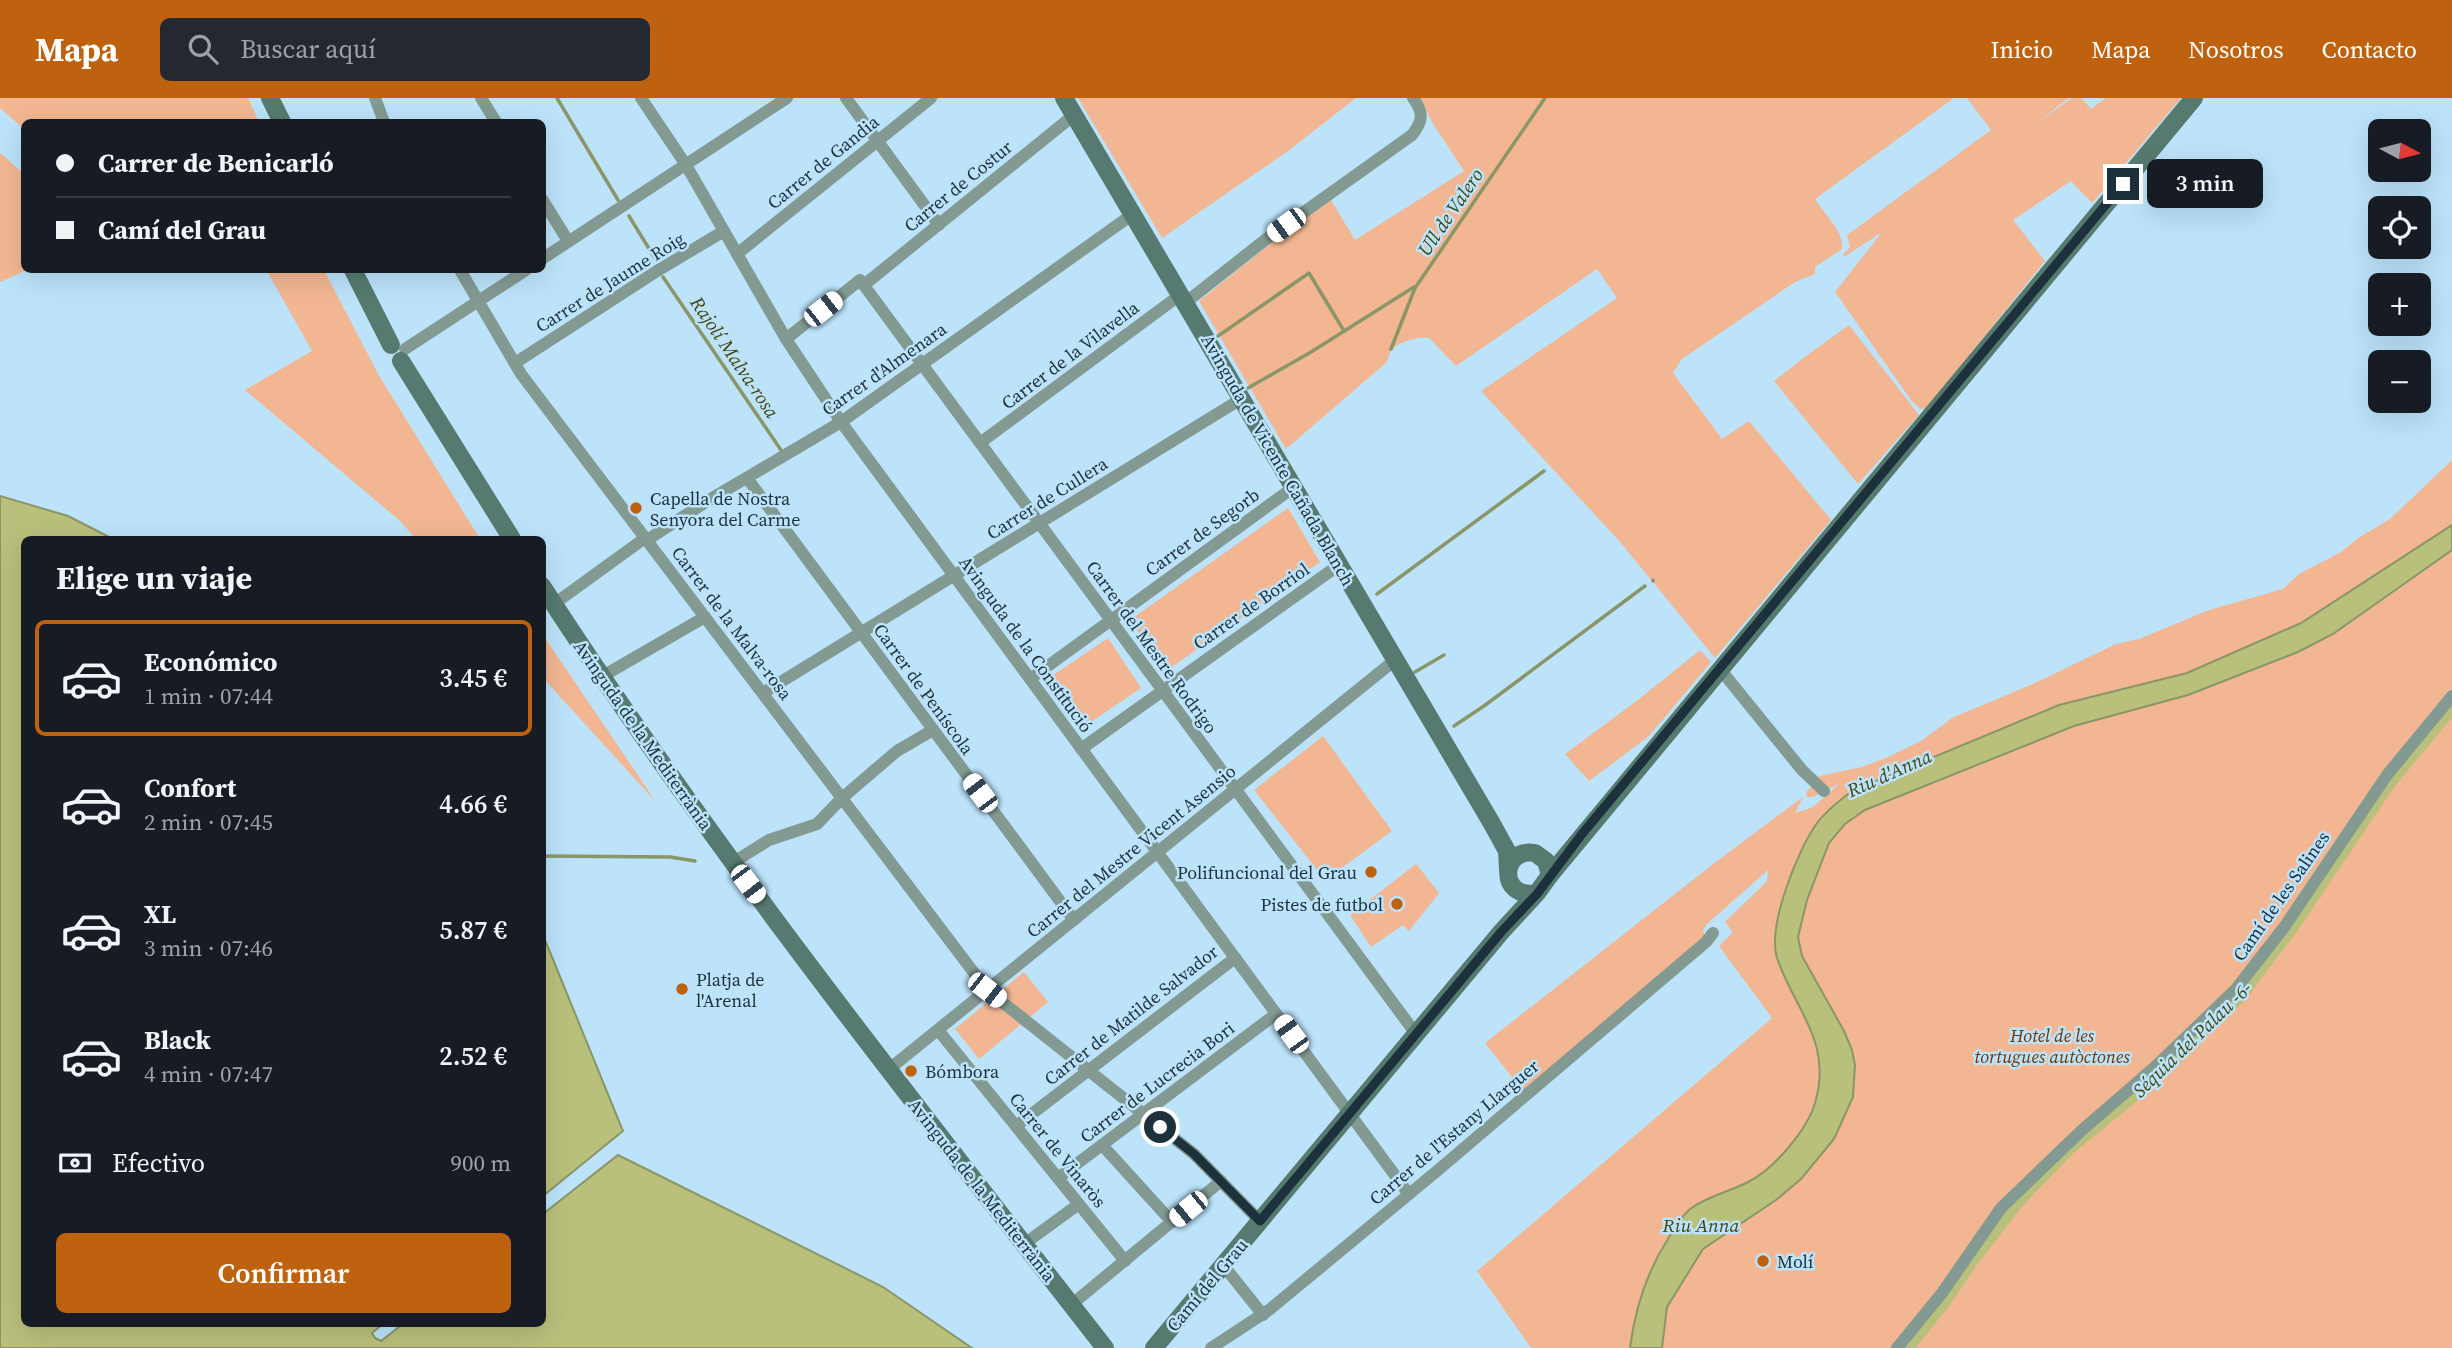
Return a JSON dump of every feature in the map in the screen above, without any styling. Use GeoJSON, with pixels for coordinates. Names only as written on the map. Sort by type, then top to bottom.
{"type":"FeatureCollection","features":[{"type":"Feature","properties":{"kind":"street"},"geometry":{"type":"LineString","coordinates":[[270,98],[280,119]]}},
{"type":"Feature","properties":{"kind":"street"},"geometry":{"type":"LineString","coordinates":[[375,98],[383,119]]}},
{"type":"Feature","properties":{"kind":"street"},"geometry":{"type":"LineString","coordinates":[[481,98],[494,119]]}},
{"type":"Feature","properties":{"kind":"street"},"geometry":{"type":"LineString","coordinates":[[546,256],[787,98]]}},
{"type":"Feature","properties":{"kind":"street"},"geometry":{"type":"LineString","coordinates":[[846,98],[939,225]]}},
{"type":"Feature","properties":{"kind":"street","name":"Carrer de Gandia"},"geometry":{"type":"LineString","coordinates":[[737,254],[931,98]]}},
{"type":"Feature","properties":{"kind":"street","name":"Avinguda de Vicente Cañada Blanch"},"geometry":{"type":"LineString","coordinates":[[1064,98],[1491,822],[1507,851],[1508,869]]}},
{"type":"Feature","properties":{"kind":"street","name":"Carrer de la Vilavella"},"geometry":{"type":"LineString","coordinates":[[980,443],[1412,135],[1422,122],[1422,112],[1413,98]]}},
{"type":"Feature","properties":{"kind":"street"},"geometry":{"type":"LineString","coordinates":[[1582,834],[1556,848],[1520,854],[1508,869],[1512,887],[1519,893],[1537,894],[1582,834],[2194,98]]}},
{"type":"Feature","properties":{"kind":"street","name":"Avinguda de la Constitució"},"geometry":{"type":"LineString","coordinates":[[646,100],[786,339],[841,422],[1408,1194]]}},
{"type":"Feature","properties":{"kind":"street","name":"Carrer de Costur"},"geometry":{"type":"LineString","coordinates":[[786,339],[939,225],[1074,115]]}},
{"type":"Feature","properties":{"kind":"street"},"geometry":{"type":"LineString","coordinates":[[546,206],[568,242]]}},
{"type":"Feature","properties":{"kind":"street","name":"Carrer d'Almenara"},"geometry":{"type":"LineString","coordinates":[[554,604],[646,539],[841,422],[1133,214]]}},
{"type":"Feature","properties":{"kind":"street","name":"Carrer de Jaume Roig"},"geometry":{"type":"LineString","coordinates":[[515,363],[724,231]]}},
{"type":"Feature","properties":{"kind":"street"},"geometry":{"type":"LineString","coordinates":[[355,273],[510,536]]}},
{"type":"Feature","properties":{"kind":"street","name":"Carrer de la Malva-rosa"},"geometry":{"type":"LineString","coordinates":[[462,273],[515,363],[987,990],[1194,1154],[1260,1221]]}},
{"type":"Feature","properties":{"kind":"street"},"geometry":{"type":"LineString","coordinates":[[399,352],[521,273]]}},
{"type":"Feature","properties":{"kind":"street","name":"Carrer del Mestre Rodrigo"},"geometry":{"type":"LineString","coordinates":[[862,283],[1416,1034]]}},
{"type":"Feature","properties":{"kind":"street","name":"Carrer de Cullera"},"geometry":{"type":"LineString","coordinates":[[763,693],[1241,399]]}},
{"type":"Feature","properties":{"kind":"street","name":"Carrer de Peníscola"},"geometry":{"type":"LineString","coordinates":[[747,478],[1074,920]]}},
{"type":"Feature","properties":{"kind":"street","name":"Carrer de Segorb"},"geometry":{"type":"LineString","coordinates":[[1030,679],[1294,487]]}},
{"type":"Feature","properties":{"kind":"street","name":"Carrer de Borriol"},"geometry":{"type":"LineString","coordinates":[[1081,749],[1339,565]]}},
{"type":"Feature","properties":{"kind":"street","name":"Avinguda de la Mediterrània"},"geometry":{"type":"LineString","coordinates":[[546,592],[601,677],[732,863],[888,1070],[1105,1348]]}},
{"type":"Feature","properties":{"kind":"street"},"geometry":{"type":"LineString","coordinates":[[601,677],[705,617]]}},
{"type":"Feature","properties":{"kind":"street","name":"Carrer del Mestre Vicent Asensio"},"geometry":{"type":"LineString","coordinates":[[888,1070],[1395,660]]}},
{"type":"Feature","properties":{"kind":"street"},"geometry":{"type":"LineString","coordinates":[[1720,669],[1802,770],[1824,791]]}},
{"type":"Feature","properties":{"kind":"street","name":"Camí de les Salines"},"geometry":{"type":"LineString","coordinates":[[1897,1348],[1942,1293],[2001,1208],[2236,989],[2285,926],[2387,775],[2452,696]]}},
{"type":"Feature","properties":{"kind":"street"},"geometry":{"type":"LineString","coordinates":[[732,863],[769,840],[817,824],[842,798],[897,751],[933,730]]}},
{"type":"Feature","properties":{"kind":"street","name":"Avinguda de Vicente Cañada Blanch"},"geometry":{"type":"LineString","coordinates":[[1491,822],[1532,853]]}},
{"type":"Feature","properties":{"kind":"street"},"geometry":{"type":"LineString","coordinates":[[1532,853],[1546,861],[1550,875]]}},
{"type":"Feature","properties":{"kind":"street","name":"Camí del Grau"},"geometry":{"type":"LineString","coordinates":[[1502,931],[1512,887]]}},
{"type":"Feature","properties":{"kind":"street","name":"Camí del Grau"},"geometry":{"type":"LineString","coordinates":[[1154,1348],[1502,931],[1537,894]]}},
{"type":"Feature","properties":{"kind":"street","name":"Carrer de l'Estany Llarguer"},"geometry":{"type":"LineString","coordinates":[[1211,1348],[1263,1315],[1696,951],[1713,933]]}},
{"type":"Feature","properties":{"kind":"street","name":"Carrer de Matilde Salvador"},"geometry":{"type":"LineString","coordinates":[[1016,1126],[1235,958]]}},
{"type":"Feature","properties":{"kind":"street","name":"Carrer de Lucrecia Bori"},"geometry":{"type":"LineString","coordinates":[[1058,1178],[1276,1014]]}},
{"type":"Feature","properties":{"kind":"street","name":"Carrer de Vinaròs"},"geometry":{"type":"LineString","coordinates":[[938,1030],[1125,1261]]}},
{"type":"Feature","properties":{"kind":"street"},"geometry":{"type":"LineString","coordinates":[[1102,1145],[1171,1222]]}},
{"type":"Feature","properties":{"kind":"street"},"geometry":{"type":"LineString","coordinates":[[1071,1305],[1221,1181]]}},
{"type":"Feature","properties":{"kind":"street"},"geometry":{"type":"LineString","coordinates":[[1024,1244],[1079,1204]]}},
{"type":"Feature","properties":{"kind":"street"},"geometry":{"type":"LineString","coordinates":[[1223,1265],[1263,1315]]}},
{"type":"Feature","properties":{"kind":"green space"},"geometry":{"type":"Polygon","coordinates":[[[0,98],[248,98],[258,119],[21,119],[21,126],[0,108],[0,98]]]}},
{"type":"Feature","properties":{"kind":"green space"},"geometry":{"type":"Polygon","coordinates":[[[1078,98],[1356,98],[1288,151],[1162,238],[1078,98]]]}},
{"type":"Feature","properties":{"kind":"green space"},"geometry":{"type":"Polygon","coordinates":[[[1420,98],[1954,98],[1815,199],[1837,229],[1842,249],[1815,267],[1815,274],[1795,282],[1682,359],[1673,373],[1722,439],[1749,421],[1831,520],[1715,658],[1621,543],[1481,391],[1617,298],[1597,269],[1456,366],[1429,338],[1403,342],[1391,351],[1387,362],[1286,449],[1199,301],[1285,232],[1331,200],[1355,240],[1464,171],[1432,122],[1420,98]]]}},
{"type":"Feature","properties":{"kind":"green space"},"geometry":{"type":"Polygon","coordinates":[[[1967,98],[2069,98],[2030,128],[2072,98],[2081,98],[2091,109],[2106,98],[2181,98],[2092,203],[2071,181],[2013,220],[2045,261],[1926,409],[1920,409],[1835,292],[1882,232],[1844,257],[1850,247],[1847,235],[1991,130],[1967,98]]]}},
{"type":"Feature","properties":{"kind":"green space"},"geometry":{"type":"Polygon","coordinates":[[[0,153],[21,171],[21,273],[0,282],[0,153]]]}},
{"type":"Feature","properties":{"kind":"green space"},"geometry":{"type":"Polygon","coordinates":[[[268,273],[326,273],[378,374],[478,536],[413,536],[400,521],[245,390],[312,351],[268,273]]]}},
{"type":"Feature","properties":{"kind":"green space"},"geometry":{"type":"Polygon","coordinates":[[[1849,325],[1919,415],[1858,484],[1774,381],[1849,325]]]}},
{"type":"Feature","properties":{"kind":"green space","name":"Hotel de les tortugues autòctones"},"geometry":{"type":"Polygon","coordinates":[[[2452,460],[2452,1348],[1531,1348],[1477,1271],[1772,1018],[1719,946],[1733,932],[1725,922],[1767,881],[1768,870],[1707,924],[1703,930],[1705,937],[1523,1091],[1485,1043],[1803,797],[1795,813],[1813,807],[1839,784],[1813,797],[1807,797],[1810,781],[1819,776],[1862,767],[1888,757],[1921,741],[1952,718],[2035,683],[2116,644],[2139,639],[2209,610],[2283,589],[2299,574],[2341,552],[2358,538],[2390,519],[2452,460]]]}},
{"type":"Feature","properties":{"kind":"green space"},"geometry":{"type":"Polygon","coordinates":[[[1288,508],[1320,562],[1166,671],[1130,620],[1288,508]]]}},
{"type":"Feature","properties":{"kind":"green space"},"geometry":{"type":"Polygon","coordinates":[[[1108,638],[1141,688],[1082,728],[1049,678],[1108,638]]]}},
{"type":"Feature","properties":{"kind":"green space"},"geometry":{"type":"Polygon","coordinates":[[[546,639],[656,802],[546,681],[546,639]]]}},
{"type":"Feature","properties":{"kind":"green space"},"geometry":{"type":"Polygon","coordinates":[[[1700,650],[1711,662],[1649,736],[1589,781],[1565,754],[1700,650]]]}},
{"type":"Feature","properties":{"kind":"green space"},"geometry":{"type":"Polygon","coordinates":[[[1323,736],[1392,831],[1325,880],[1254,790],[1323,736]]]}},
{"type":"Feature","properties":{"kind":"green space","name":"Pistes de futbol"},"geometry":{"type":"Polygon","coordinates":[[[1416,864],[1439,893],[1409,931],[1403,925],[1371,947],[1350,915],[1416,864]]]}},
{"type":"Feature","properties":{"kind":"green space"},"geometry":{"type":"Polygon","coordinates":[[[1024,972],[1048,1002],[979,1059],[955,1029],[1024,972]]]}},
{"type":"Feature","properties":{"kind":"water"},"geometry":{"type":"Polygon","coordinates":[[[0,496],[68,516],[107,536],[21,536],[21,1327],[379,1327],[372,1333],[381,1341],[399,1327],[546,1327],[546,1212],[618,1155],[883,1287],[972,1348],[0,1348],[0,496]]]}},
{"type":"Feature","properties":{"kind":"water","name":"Riu Anna"},"geometry":{"type":"Polygon","coordinates":[[[2452,525],[2452,550],[2333,634],[2298,652],[2188,695],[2074,726],[1865,810],[1845,824],[1829,843],[1807,900],[1798,937],[1802,956],[1852,1050],[1855,1065],[1853,1097],[1834,1139],[1801,1179],[1776,1200],[1703,1249],[1667,1307],[1662,1348],[1630,1348],[1638,1305],[1648,1278],[1660,1252],[1681,1219],[1690,1209],[1748,1182],[1768,1168],[1788,1148],[1811,1114],[1819,1081],[1816,1044],[1777,958],[1775,944],[1780,908],[1793,869],[1809,835],[1825,814],[1852,791],[2059,705],[2187,673],[2301,623],[2452,525]]]}},
{"type":"Feature","properties":{"kind":"water"},"geometry":{"type":"Polygon","coordinates":[[[546,942],[623,1131],[546,1194],[546,942]]]}},
{"type":"Feature","properties":{"kind":"waterway","name":"Rajolí Malva-rosa"},"geometry":{"type":"LineString","coordinates":[[557,98],[618,200]]}},
{"type":"Feature","properties":{"kind":"waterway","name":"Ull de Valero"},"geometry":{"type":"LineString","coordinates":[[1391,349],[1415,288],[1545,98]]}},
{"type":"Feature","properties":{"kind":"waterway","name":"Rajolí Malva-rosa"},"geometry":{"type":"LineString","coordinates":[[629,216],[656,260]]}},
{"type":"Feature","properties":{"kind":"waterway"},"geometry":{"type":"LineString","coordinates":[[1218,336],[1309,273],[1344,331]]}},
{"type":"Feature","properties":{"kind":"waterway","name":"Rajolí Malva-rosa"},"geometry":{"type":"LineString","coordinates":[[663,277],[783,453]]}},
{"type":"Feature","properties":{"kind":"waterway"},"geometry":{"type":"LineString","coordinates":[[1248,388],[1414,287]]}},
{"type":"Feature","properties":{"kind":"waterway"},"geometry":{"type":"LineString","coordinates":[[1377,594],[1544,471]]}},
{"type":"Feature","properties":{"kind":"waterway"},"geometry":{"type":"LineString","coordinates":[[1454,726],[1645,586]]}},
{"type":"Feature","properties":{"kind":"waterway"},"geometry":{"type":"LineString","coordinates":[[1415,672],[1444,655]]}},
{"type":"Feature","properties":{"kind":"waterway","name":"Séquia del Palau -6-"},"geometry":{"type":"LineString","coordinates":[[1908,1348],[2018,1202],[2069,1149],[2141,1090],[2239,998],[2293,927],[2390,783],[2452,708]]}},
{"type":"Feature","properties":{"kind":"waterway"},"geometry":{"type":"LineString","coordinates":[[546,856],[670,857],[695,861]]}},
{"type":"Feature","properties":{"kind":"place","name":"Capella de Nostra Senyora del Carme"},"geometry":{"type":"Point","coordinates":[636,508]}},
{"type":"Feature","properties":{"kind":"place","name":"Polifuncional del Grau"},"geometry":{"type":"Point","coordinates":[1371,872]}},
{"type":"Feature","properties":{"kind":"place","name":"Pistes de futbol"},"geometry":{"type":"Point","coordinates":[1397,904]}},
{"type":"Feature","properties":{"kind":"place","name":"Platja de l'Arenal"},"geometry":{"type":"Point","coordinates":[682,989]}},
{"type":"Feature","properties":{"kind":"place","name":"Bómbora"},"geometry":{"type":"Point","coordinates":[911,1071]}},
{"type":"Feature","properties":{"kind":"place","name":"Molí"},"geometry":{"type":"Point","coordinates":[1763,1261]}},
{"type":"Feature","properties":{"kind":"route"},"geometry":{"type":"LineString","coordinates":[[1160,1127],[1194,1154],[1260,1221],[1502,931],[1537,894],[1582,834],[2123,184]]}},
{"type":"Feature","properties":{"kind":"water label","name":"Riu d'Anna"},"geometry":{"type":"Point","coordinates":[1889,773]}}]}
